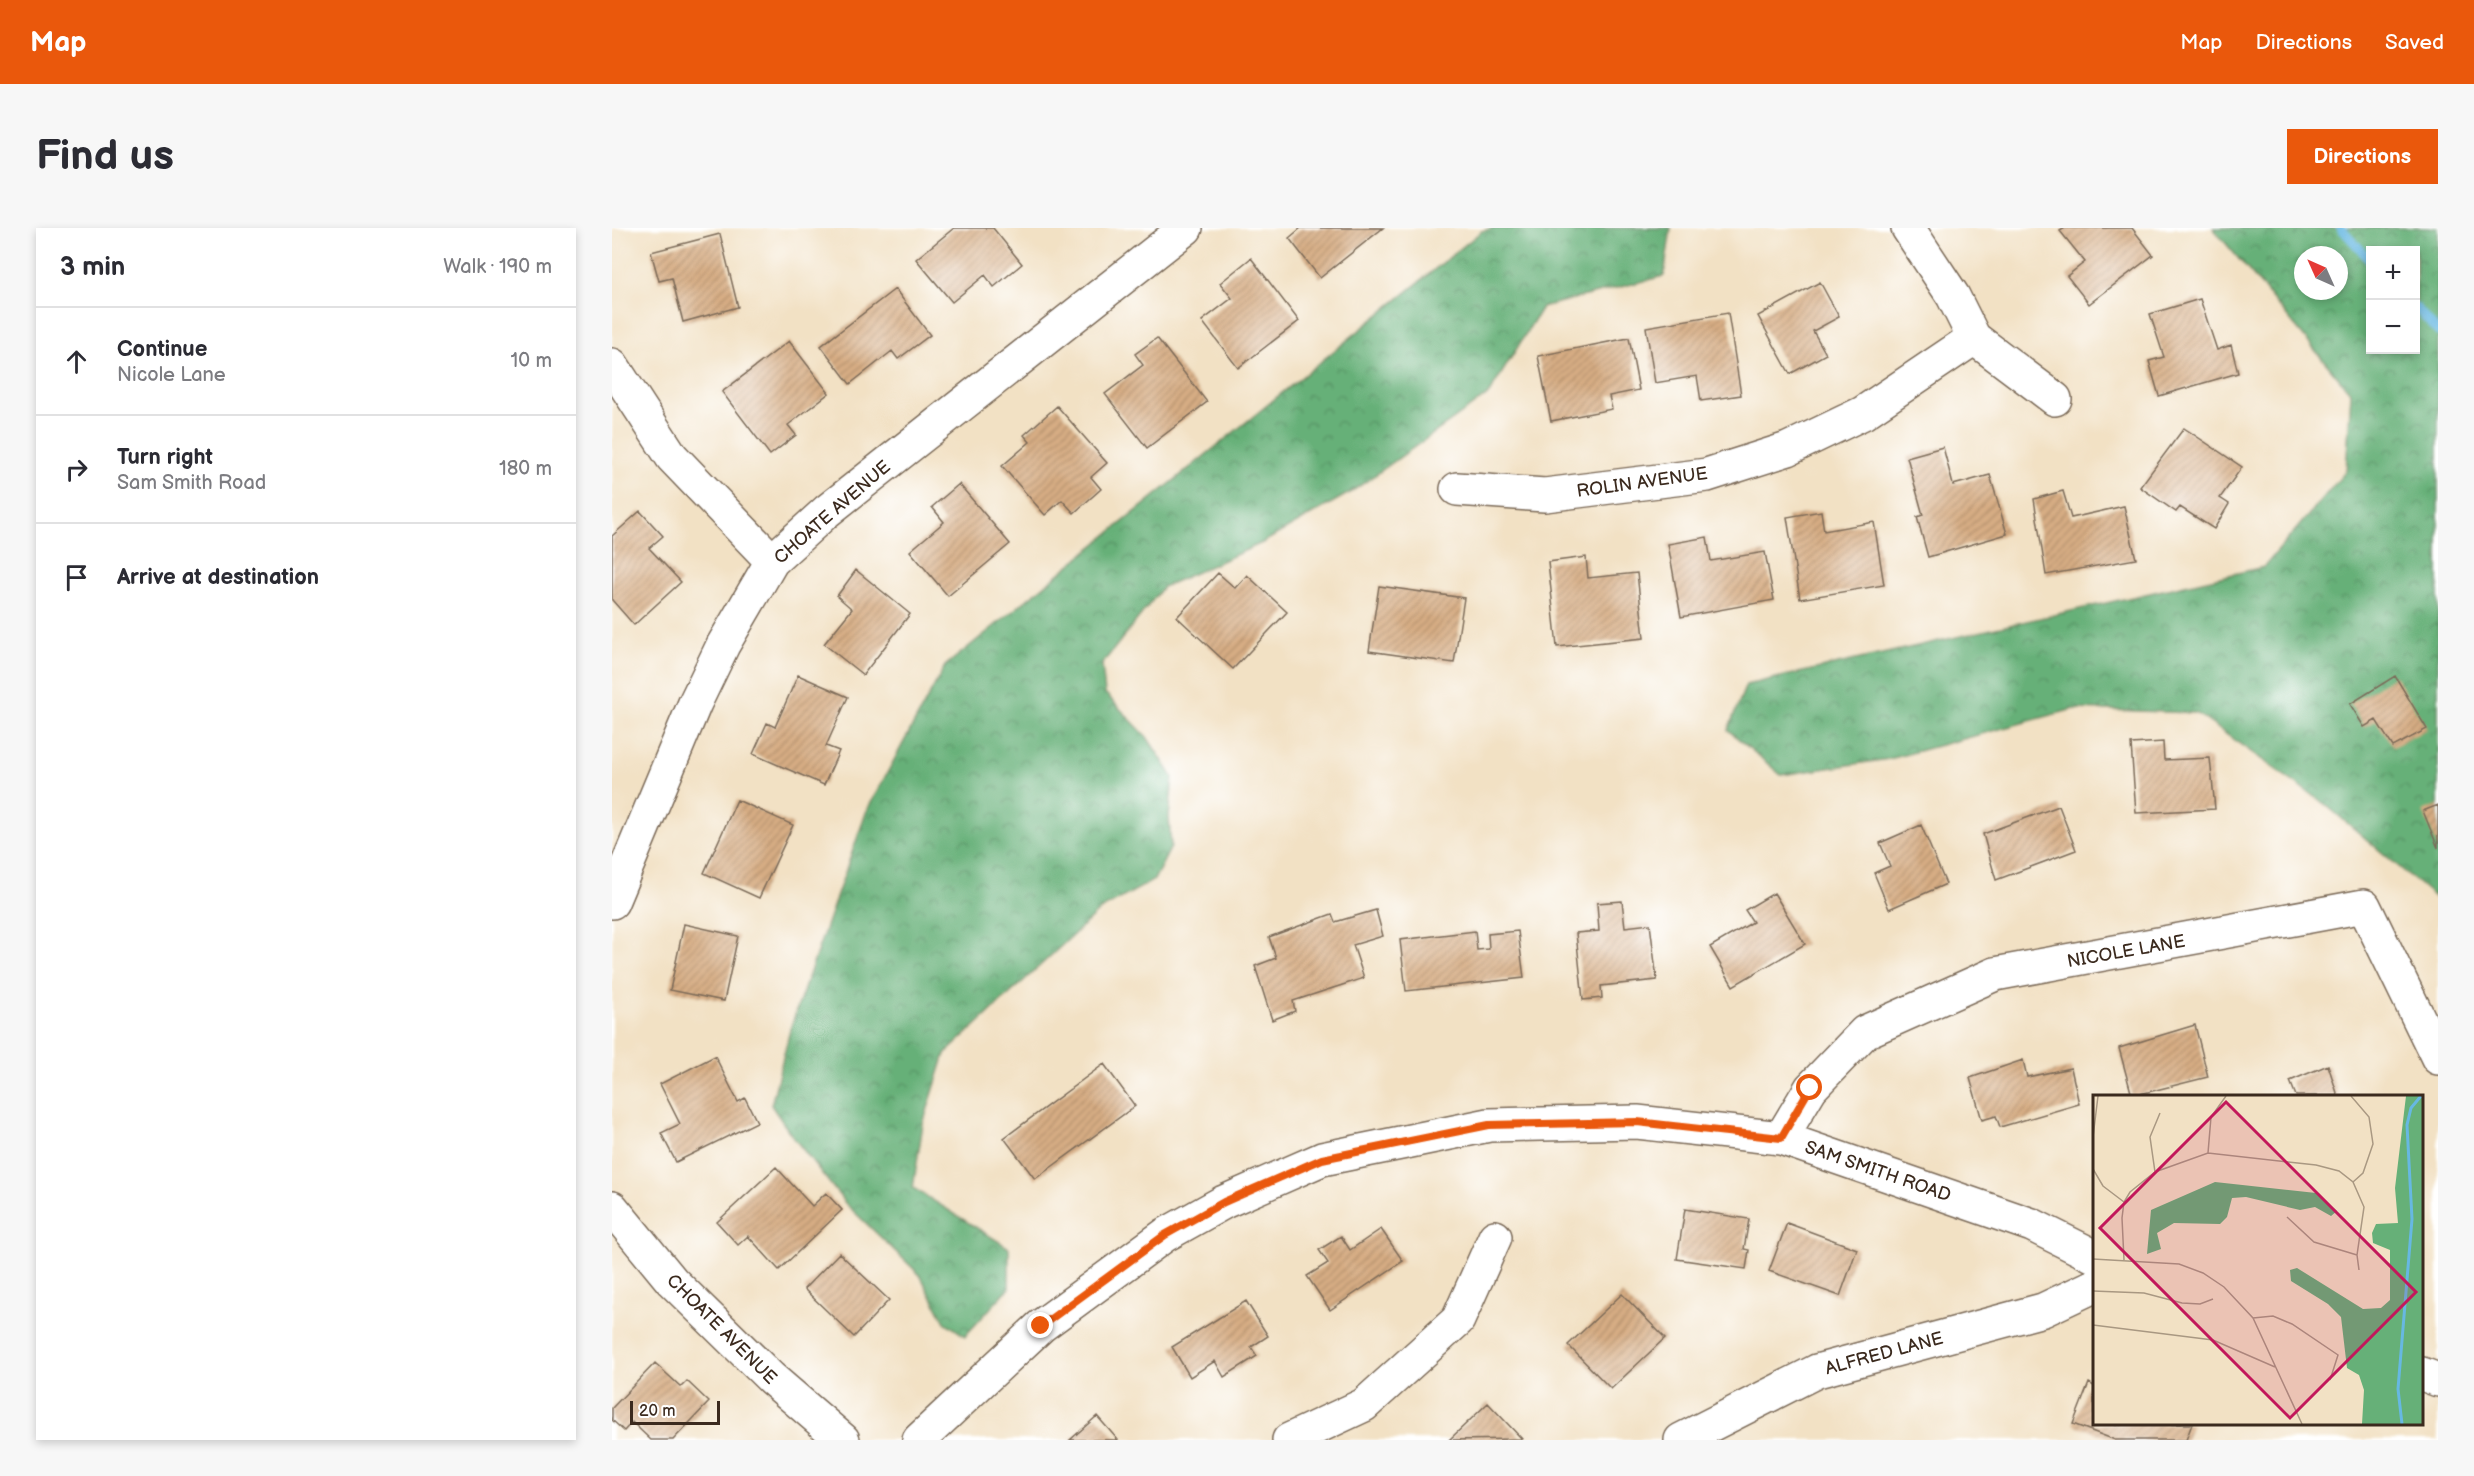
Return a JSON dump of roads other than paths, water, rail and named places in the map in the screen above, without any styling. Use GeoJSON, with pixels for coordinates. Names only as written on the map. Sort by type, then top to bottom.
{"type":"FeatureCollection","features":[{"type":"Feature","properties":{"kind":"street","name":"CHOATE AVENUE"},"geometry":{"type":"LineString","coordinates":[[612,902],[694,703],[723,645],[772,561],[827,511],[1186,228]]}},
{"type":"Feature","properties":{"kind":"street"},"geometry":{"type":"LineString","coordinates":[[1908,228],[1953,296],[1974,338],[2055,399]]}},
{"type":"Feature","properties":{"kind":"street","name":"ROLIN AVENUE"},"geometry":{"type":"LineString","coordinates":[[1457,489],[1545,495],[1707,475],[1788,449],[1863,413],[1974,338]]}},
{"type":"Feature","properties":{"kind":"street"},"geometry":{"type":"LineString","coordinates":[[612,365],[672,457],[772,561]]}},
{"type":"Feature","properties":{"kind":"street","name":"NICOLE LANE"},"geometry":{"type":"LineString","coordinates":[[1781,1138],[1810,1088],[1865,1032],[1995,974],[2364,906],[2438,1058]]}},
{"type":"Feature","properties":{"kind":"street","name":"SAM SMITH ROAD"},"geometry":{"type":"LineString","coordinates":[[919,1440],[1041,1326],[1165,1235],[1224,1202],[1322,1159],[1489,1125],[1637,1122],[1781,1138],[2032,1226],[2093,1256]]}},
{"type":"Feature","properties":{"kind":"street","name":"CHOATE AVENUE"},"geometry":{"type":"LineString","coordinates":[[612,1208],[672,1281],[771,1378],[843,1440]]}},
{"type":"Feature","properties":{"kind":"street"},"geometry":{"type":"LineString","coordinates":[[1289,1440],[1364,1405],[1458,1320],[1495,1237]]}},
{"type":"Feature","properties":{"kind":"street","name":"ALFRED LANE"},"geometry":{"type":"LineString","coordinates":[[1681,1440],[1817,1371],[2043,1310],[2093,1286]]}},
{"type":"Feature","properties":{"kind":"street"},"geometry":{"type":"LineString","coordinates":[[2423,1375],[2438,1380]]}},
{"type":"Feature","properties":{"kind":"waterway"},"geometry":{"type":"LineString","coordinates":[[2341,228],[2366,256]]}},
{"type":"Feature","properties":{"kind":"waterway"},"geometry":{"type":"LineString","coordinates":[[2420,312],[2438,332]]}}]}
